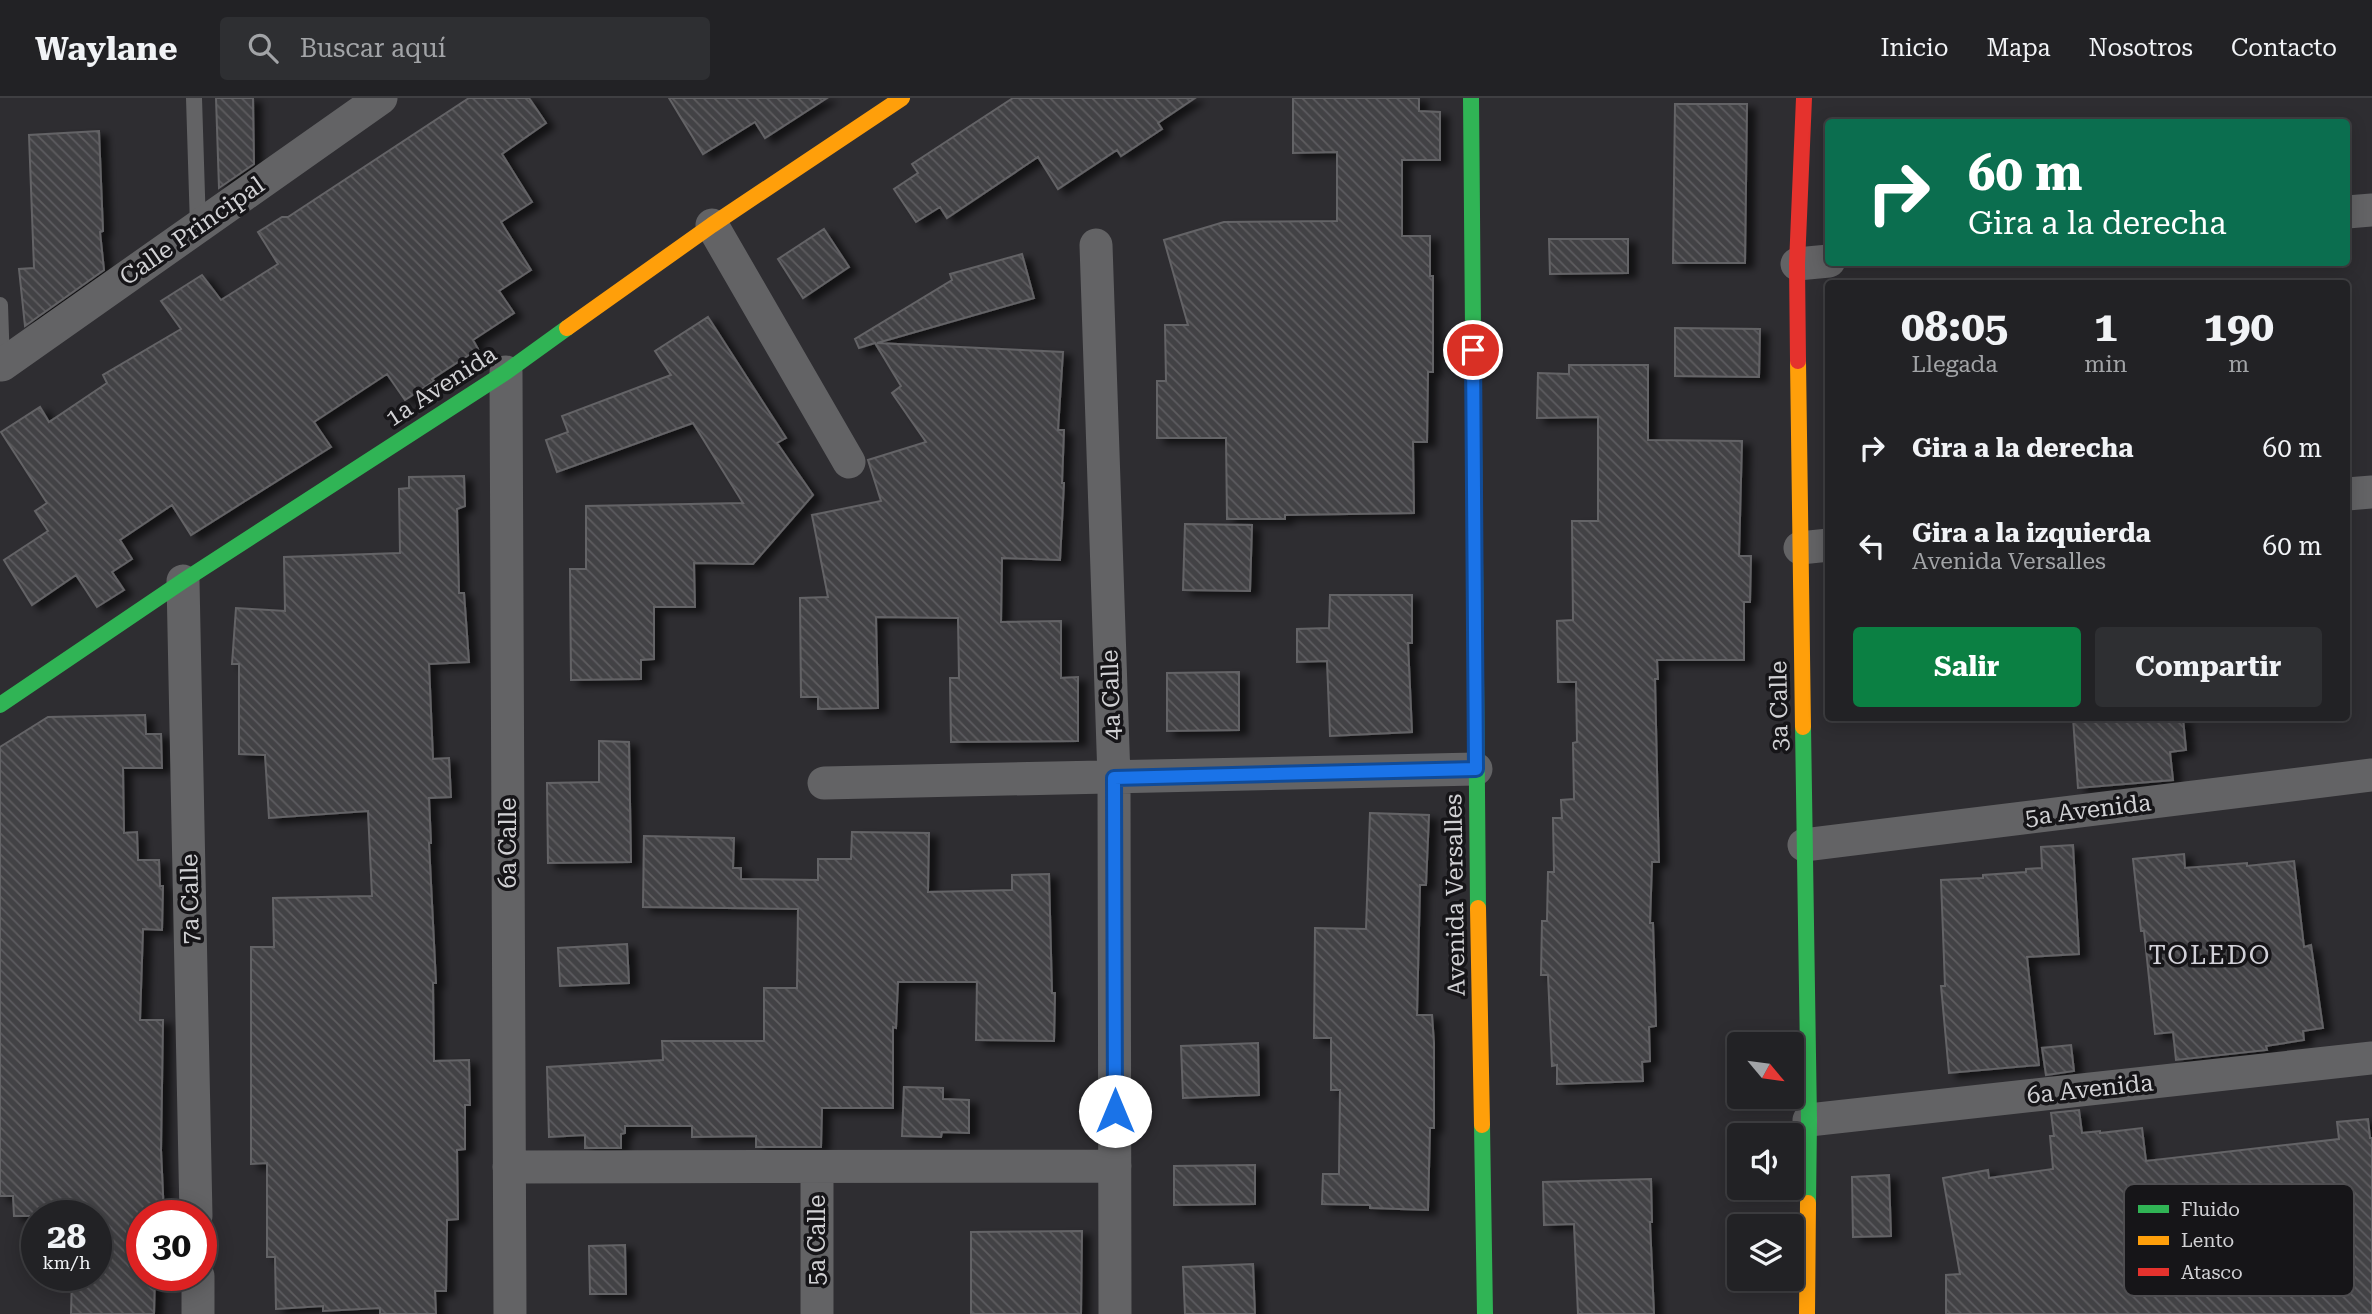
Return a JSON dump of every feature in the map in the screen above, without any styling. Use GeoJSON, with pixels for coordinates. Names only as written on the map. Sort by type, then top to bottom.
{"type":"FeatureCollection","features":[{"type":"Feature","properties":{"kind":"street","name":"Calle Principal"},"geometry":{"type":"LineString","coordinates":[[2,365],[381,98]]}},
{"type":"Feature","properties":{"kind":"street","name":"1a Avenida"},"geometry":{"type":"LineString","coordinates":[[0,705],[183,581],[506,372],[712,225],[902,98]]}},
{"type":"Feature","properties":{"kind":"street","name":"Avenida Versalles"},"geometry":{"type":"LineString","coordinates":[[1471,98],[1476,769],[1485,1314]]}},
{"type":"Feature","properties":{"kind":"street","name":"3a Calle"},"geometry":{"type":"LineString","coordinates":[[1804,98],[1813,262],[1814,546],[1804,845],[1809,1120],[1807,1314]]}},
{"type":"Feature","properties":{"kind":"street"},"geometry":{"type":"LineString","coordinates":[[2350,212],[2372,210]]}},
{"type":"Feature","properties":{"kind":"street"},"geometry":{"type":"LineString","coordinates":[[712,225],[849,462]]}},
{"type":"Feature","properties":{"kind":"street","name":"4a Calle"},"geometry":{"type":"LineString","coordinates":[[1096,245],[1114,778],[1115,1314]]}},
{"type":"Feature","properties":{"kind":"street","name":"6a Calle"},"geometry":{"type":"LineString","coordinates":[[506,372],[510,1314]]}},
{"type":"Feature","properties":{"kind":"street"},"geometry":{"type":"LineString","coordinates":[[2350,494],[2372,492]]}},
{"type":"Feature","properties":{"kind":"street","name":"7a Calle"},"geometry":{"type":"LineString","coordinates":[[183,581],[196,1200]]}},
{"type":"Feature","properties":{"kind":"street"},"geometry":{"type":"LineString","coordinates":[[824,783],[1476,769]]}},
{"type":"Feature","properties":{"kind":"street","name":"5a Avenida"},"geometry":{"type":"LineString","coordinates":[[1804,845],[2372,775]]}},
{"type":"Feature","properties":{"kind":"street","name":"6a Avenida"},"geometry":{"type":"LineString","coordinates":[[1809,1120],[2372,1058]]}},
{"type":"Feature","properties":{"kind":"street"},"geometry":{"type":"LineString","coordinates":[[509,1167],[1115,1166]]}},
{"type":"Feature","properties":{"kind":"street","name":"5a Calle"},"geometry":{"type":"LineString","coordinates":[[817,1167],[817,1314]]}},
{"type":"Feature","properties":{"kind":"street"},"geometry":{"type":"LineString","coordinates":[[198,1291],[198,1314]]}},
{"type":"Feature","properties":{"kind":"lane"},"geometry":{"type":"LineString","coordinates":[[194,98],[198,227]]}},
{"type":"Feature","properties":{"kind":"lane"},"geometry":{"type":"LineString","coordinates":[[0,305],[2,365]]}},
{"type":"Feature","properties":{"kind":"building"},"geometry":{"type":"Polygon","coordinates":[[[216,98],[253,98],[254,164],[219,188],[216,98]]]}},
{"type":"Feature","properties":{"kind":"building"},"geometry":{"type":"Polygon","coordinates":[[[469,98],[529,98],[546,123],[502,154],[532,202],[501,222],[531,270],[499,291],[514,313],[473,340],[478,349],[405,400],[387,374],[314,422],[331,447],[191,535],[172,505],[120,540],[132,559],[112,572],[124,590],[97,607],[76,575],[32,605],[4,560],[48,531],[35,511],[47,503],[1,432],[40,407],[49,422],[107,383],[103,375],[181,329],[161,301],[202,275],[221,300],[278,264],[258,232],[282,217],[288,217],[469,98]]]}},
{"type":"Feature","properties":{"kind":"building"},"geometry":{"type":"Polygon","coordinates":[[[669,98],[827,98],[765,138],[755,122],[703,154],[669,98]]]}},
{"type":"Feature","properties":{"kind":"building"},"geometry":{"type":"Polygon","coordinates":[[[1013,98],[1195,98],[1158,123],[1162,129],[1121,156],[1117,150],[1058,189],[1038,157],[947,218],[940,207],[916,222],[894,189],[918,173],[912,164],[1013,98]]]}},
{"type":"Feature","properties":{"kind":"building"},"geometry":{"type":"Polygon","coordinates":[[[1293,98],[1419,98],[1419,111],[1440,112],[1440,160],[1402,160],[1402,236],[1430,236],[1430,276],[1433,276],[1433,372],[1428,372],[1427,442],[1413,442],[1414,513],[1285,515],[1285,519],[1227,519],[1226,438],[1157,438],[1157,381],[1166,381],[1165,325],[1188,325],[1164,240],[1224,222],[1337,221],[1337,152],[1293,153],[1293,98]]]}},
{"type":"Feature","properties":{"kind":"building"},"geometry":{"type":"Polygon","coordinates":[[[1675,104],[1747,104],[1745,263],[1673,263],[1675,104]]]}},
{"type":"Feature","properties":{"kind":"building"},"geometry":{"type":"Polygon","coordinates":[[[99,131],[103,231],[100,232],[104,270],[25,326],[19,269],[34,268],[29,135],[99,131]]]}},
{"type":"Feature","properties":{"kind":"building"},"geometry":{"type":"Polygon","coordinates":[[[824,229],[849,267],[803,298],[778,259],[824,229]]]}},
{"type":"Feature","properties":{"kind":"building"},"geometry":{"type":"Polygon","coordinates":[[[1549,239],[1628,239],[1628,273],[1550,274],[1549,239]]]}},
{"type":"Feature","properties":{"kind":"building"},"geometry":{"type":"Polygon","coordinates":[[[1022,254],[1034,298],[877,343],[1063,352],[1058,430],[1064,430],[1060,560],[1002,558],[1001,622],[1061,621],[1061,678],[1078,677],[1078,741],[951,742],[950,678],[959,678],[958,618],[876,617],[878,708],[818,709],[818,697],[801,697],[800,598],[828,597],[812,515],[881,501],[868,460],[926,442],[892,393],[901,386],[875,343],[859,348],[855,339],[952,280],[950,274],[1022,254]]]}},
{"type":"Feature","properties":{"kind":"building"},"geometry":{"type":"Polygon","coordinates":[[[708,317],[786,438],[777,443],[813,495],[753,564],[694,563],[695,607],[654,607],[654,659],[641,660],[641,679],[571,680],[570,569],[586,569],[586,506],[743,503],[693,423],[557,472],[546,440],[568,432],[562,416],[671,375],[655,351],[708,317]]]}},
{"type":"Feature","properties":{"kind":"building"},"geometry":{"type":"Polygon","coordinates":[[[1675,328],[1760,329],[1759,377],[1675,376],[1675,328]]]}},
{"type":"Feature","properties":{"kind":"building"},"geometry":{"type":"Polygon","coordinates":[[[1569,365],[1648,365],[1648,440],[1742,441],[1739,556],[1751,556],[1750,602],[1744,602],[1744,660],[1657,660],[1658,679],[1655,679],[1659,862],[1652,862],[1650,923],[1653,923],[1656,1026],[1649,1027],[1650,1061],[1642,1062],[1643,1081],[1557,1084],[1557,1065],[1552,1066],[1548,975],[1541,975],[1542,921],[1547,921],[1548,872],[1554,872],[1553,818],[1562,818],[1561,800],[1574,799],[1573,743],[1577,742],[1576,682],[1558,682],[1557,621],[1573,620],[1572,521],[1598,521],[1598,417],[1537,418],[1538,373],[1569,374],[1569,365]]]}},
{"type":"Feature","properties":{"kind":"building"},"geometry":{"type":"Polygon","coordinates":[[[464,476],[465,506],[457,509],[459,593],[464,593],[469,662],[429,664],[433,759],[449,758],[451,797],[429,798],[436,983],[433,983],[434,1061],[469,1060],[470,1105],[465,1105],[465,1149],[457,1150],[458,1219],[447,1220],[446,1291],[435,1291],[436,1314],[380,1314],[380,1308],[323,1311],[323,1306],[276,1309],[275,1257],[267,1257],[267,1163],[251,1164],[251,947],[274,947],[273,898],[372,896],[368,811],[269,818],[265,755],[239,754],[239,664],[232,664],[236,608],[285,611],[284,557],[400,553],[399,489],[409,488],[409,477],[464,476]]]}},
{"type":"Feature","properties":{"kind":"building"},"geometry":{"type":"Polygon","coordinates":[[[1185,524],[1252,525],[1250,591],[1183,590],[1185,524]]]}},
{"type":"Feature","properties":{"kind":"building"},"geometry":{"type":"Polygon","coordinates":[[[1330,595],[1412,595],[1412,643],[1408,643],[1412,732],[1330,736],[1327,661],[1297,662],[1297,629],[1329,628],[1330,595]]]}},
{"type":"Feature","properties":{"kind":"building"},"geometry":{"type":"Polygon","coordinates":[[[1239,672],[1239,730],[1167,731],[1167,673],[1239,672]]]}},
{"type":"Feature","properties":{"kind":"building"},"geometry":{"type":"Polygon","coordinates":[[[145,715],[146,734],[161,734],[162,768],[123,768],[124,833],[137,832],[138,860],[159,860],[160,886],[163,886],[162,930],[143,929],[140,1020],[163,1020],[161,1150],[163,1200],[126,1200],[126,1291],[155,1291],[154,1314],[71,1314],[72,1291],[112,1291],[112,1200],[21,1200],[21,1216],[14,1216],[13,1196],[0,1196],[0,747],[48,717],[145,715]]]}},
{"type":"Feature","properties":{"kind":"building"},"geometry":{"type":"Polygon","coordinates":[[[2073,721],[2183,721],[2186,750],[2170,752],[2173,780],[2078,788],[2073,721]]]}},
{"type":"Feature","properties":{"kind":"building"},"geometry":{"type":"Polygon","coordinates":[[[599,741],[629,742],[631,862],[548,863],[547,783],[599,782],[599,741]]]}},
{"type":"Feature","properties":{"kind":"building"},"geometry":{"type":"Polygon","coordinates":[[[1370,813],[1429,815],[1426,885],[1420,885],[1417,1015],[1432,1015],[1434,1043],[1434,1128],[1430,1128],[1428,1210],[1322,1204],[1323,1174],[1339,1174],[1340,1090],[1331,1090],[1331,1038],[1314,1038],[1315,928],[1366,929],[1370,813]]]}},
{"type":"Feature","properties":{"kind":"building"},"geometry":{"type":"Polygon","coordinates":[[[852,832],[929,833],[928,892],[1012,890],[1012,875],[1049,874],[1052,993],[1055,993],[1054,1041],[976,1040],[977,982],[898,982],[896,1028],[893,1027],[893,1108],[822,1108],[821,1147],[756,1147],[756,1136],[692,1137],[692,1126],[625,1126],[625,1133],[621,1134],[621,1148],[585,1148],[585,1135],[549,1137],[547,1067],[663,1060],[662,1041],[764,1041],[764,988],[797,988],[798,909],[643,907],[644,836],[734,838],[733,868],[741,868],[741,879],[818,880],[818,859],[851,859],[852,832]]]}},
{"type":"Feature","properties":{"kind":"building"},"geometry":{"type":"Polygon","coordinates":[[[2073,845],[2079,954],[2027,957],[2039,1065],[1949,1073],[1941,986],[1945,986],[1941,880],[1983,878],[1983,875],[2042,868],[2041,847],[2073,845]]]}},
{"type":"Feature","properties":{"kind":"building"},"geometry":{"type":"Polygon","coordinates":[[[2184,854],[2185,868],[2294,861],[2304,947],[2311,945],[2323,1028],[2303,1031],[2304,1040],[2266,1046],[2267,1050],[2176,1060],[2173,1032],[2155,1034],[2133,859],[2184,854]]]}},
{"type":"Feature","properties":{"kind":"building"},"geometry":{"type":"Polygon","coordinates":[[[627,944],[629,983],[560,986],[558,948],[627,944]]]}},
{"type":"Feature","properties":{"kind":"building"},"geometry":{"type":"Polygon","coordinates":[[[1258,1043],[1259,1095],[1183,1098],[1181,1046],[1258,1043]]]}},
{"type":"Feature","properties":{"kind":"building"},"geometry":{"type":"Polygon","coordinates":[[[2071,1045],[2074,1071],[2046,1075],[2042,1048],[2071,1045]]]}},
{"type":"Feature","properties":{"kind":"building"},"geometry":{"type":"Polygon","coordinates":[[[904,1087],[943,1088],[943,1099],[969,1100],[969,1133],[942,1132],[941,1137],[902,1136],[904,1087]]]}},
{"type":"Feature","properties":{"kind":"building"},"geometry":{"type":"Polygon","coordinates":[[[2079,1110],[2082,1133],[2142,1128],[2146,1161],[2339,1139],[2337,1122],[2368,1119],[2372,1138],[2372,1314],[1946,1314],[1946,1275],[1960,1274],[1943,1178],[1988,1170],[1989,1178],[2053,1169],[2050,1136],[2054,1136],[2051,1113],[2079,1110]]]}},
{"type":"Feature","properties":{"kind":"building"},"geometry":{"type":"Polygon","coordinates":[[[1255,1165],[1255,1204],[1174,1205],[1174,1166],[1255,1165]]]}},
{"type":"Feature","properties":{"kind":"building"},"geometry":{"type":"Polygon","coordinates":[[[1889,1175],[1891,1236],[1853,1237],[1852,1177],[1889,1175]]]}},
{"type":"Feature","properties":{"kind":"building"},"geometry":{"type":"Polygon","coordinates":[[[1651,1179],[1654,1314],[1578,1314],[1574,1224],[1544,1225],[1543,1182],[1651,1179]]]}},
{"type":"Feature","properties":{"kind":"building"},"geometry":{"type":"Polygon","coordinates":[[[1082,1231],[1081,1314],[971,1314],[971,1232],[1082,1231]]]}},
{"type":"Feature","properties":{"kind":"building"},"geometry":{"type":"Polygon","coordinates":[[[625,1245],[626,1294],[590,1294],[589,1246],[625,1245]]]}},
{"type":"Feature","properties":{"kind":"building"},"geometry":{"type":"Polygon","coordinates":[[[1253,1264],[1255,1314],[1185,1314],[1183,1267],[1253,1264]]]}},
{"type":"Feature","properties":{"kind":"traffic: fast"},"geometry":{"type":"LineString","coordinates":[[1471,98],[1478,908]]}},
{"type":"Feature","properties":{"kind":"traffic: fast"},"geometry":{"type":"LineString","coordinates":[[0,705],[183,581],[506,372],[567,328]]}},
{"type":"Feature","properties":{"kind":"traffic: fast"},"geometry":{"type":"LineString","coordinates":[[1803,727],[1808,1203]]}},
{"type":"Feature","properties":{"kind":"traffic: fast"},"geometry":{"type":"LineString","coordinates":[[1482,1125],[1485,1314]]}},
{"type":"Feature","properties":{"kind":"traffic: slow"},"geometry":{"type":"LineString","coordinates":[[567,328],[712,225],[902,98]]}},
{"type":"Feature","properties":{"kind":"traffic: slow"},"geometry":{"type":"LineString","coordinates":[[1798,361],[1803,727]]}},
{"type":"Feature","properties":{"kind":"traffic: slow"},"geometry":{"type":"LineString","coordinates":[[1478,908],[1482,1125]]}},
{"type":"Feature","properties":{"kind":"traffic: slow"},"geometry":{"type":"LineString","coordinates":[[1807,1314],[1808,1203]]}},
{"type":"Feature","properties":{"kind":"traffic: jam"},"geometry":{"type":"LineString","coordinates":[[1798,361],[1797,264],[1804,98]]}},
{"type":"Feature","properties":{"kind":"district","name":"TOLEDO"},"geometry":{"type":"Point","coordinates":[2210,955]}},
{"type":"Feature","properties":{"kind":"route"},"geometry":{"type":"LineString","coordinates":[[1115,1111],[1114,778],[1476,769],[1473,350]]}}]}
